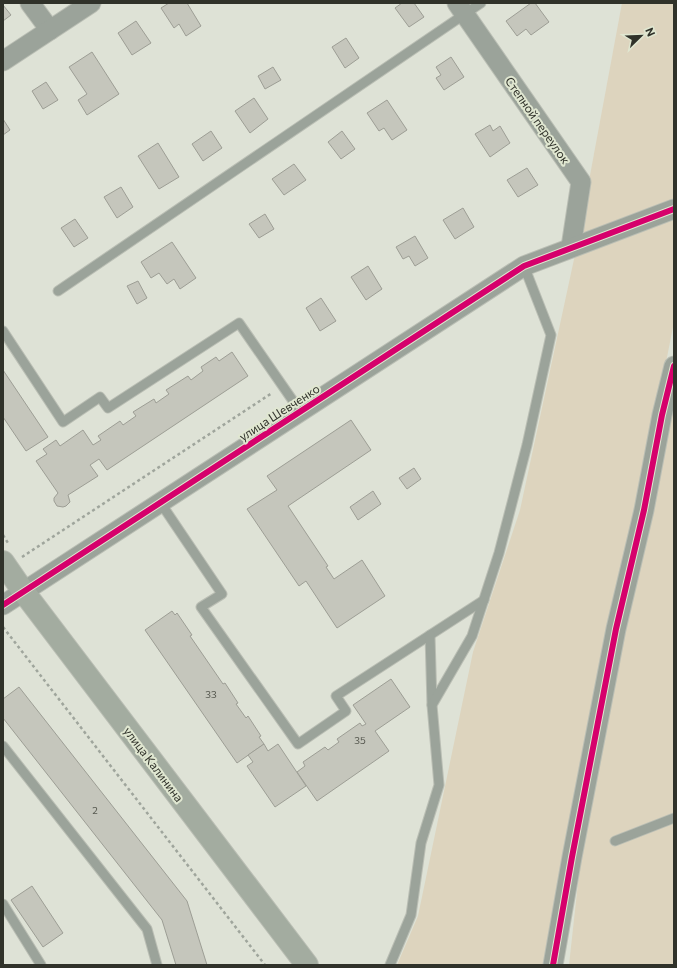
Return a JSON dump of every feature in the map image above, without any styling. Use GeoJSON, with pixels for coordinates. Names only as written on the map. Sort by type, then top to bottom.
{"type":"FeatureCollection","features":[{"type":"Feature","properties":{"kind":"main road","name":"улица Калинина"},"geometry":{"type":"LineString","coordinates":[[5,564],[23,591],[307,965]]}},
{"type":"Feature","properties":{"kind":"street"},"geometry":{"type":"LineString","coordinates":[[30,3],[50,30]]}},
{"type":"Feature","properties":{"kind":"street"},"geometry":{"type":"LineString","coordinates":[[3,61],[91,3]]}},
{"type":"Feature","properties":{"kind":"street","name":"Степной переулок"},"geometry":{"type":"LineString","coordinates":[[461,9],[581,182],[571,247]]}},
{"type":"Feature","properties":{"kind":"street","name":"улица Шевченко"},"geometry":{"type":"LineString","coordinates":[[3,605],[524,266],[674,209]]}},
{"type":"Feature","properties":{"kind":"street"},"geometry":{"type":"LineString","coordinates":[[553,965],[572,856],[616,629],[644,510],[662,415],[674,366]]}},
{"type":"Feature","properties":{"kind":"lane"},"geometry":{"type":"LineString","coordinates":[[58,291],[461,9],[481,3]]}},
{"type":"Feature","properties":{"kind":"lane"},"geometry":{"type":"LineString","coordinates":[[432,705],[472,636],[484,600],[499,553],[527,446],[551,335],[524,266]]}},
{"type":"Feature","properties":{"kind":"lane"},"geometry":{"type":"LineString","coordinates":[[3,331],[63,422],[100,397],[108,408],[238,323],[300,411]]}},
{"type":"Feature","properties":{"kind":"lane"},"geometry":{"type":"LineString","coordinates":[[160,502],[222,594],[201,607],[298,744],[346,710],[336,696],[484,600]]}},
{"type":"Feature","properties":{"kind":"lane"},"geometry":{"type":"LineString","coordinates":[[390,965],[411,915],[421,843],[439,785],[432,705],[430,635]]}},
{"type":"Feature","properties":{"kind":"lane"},"geometry":{"type":"LineString","coordinates":[[5,752],[147,929],[157,965]]}},
{"type":"Feature","properties":{"kind":"lane"},"geometry":{"type":"LineString","coordinates":[[615,841],[674,818]]}},
{"type":"Feature","properties":{"kind":"lane"},"geometry":{"type":"LineString","coordinates":[[5,910],[41,965]]}},
{"type":"Feature","properties":{"kind":"path"},"geometry":{"type":"LineString","coordinates":[[5,564],[282,386]]}},
{"type":"Feature","properties":{"kind":"path"},"geometry":{"type":"LineString","coordinates":[[3,626],[265,965]]}},
{"type":"Feature","properties":{"kind":"shaded area"},"geometry":{"type":"Polygon","coordinates":[[[622,3],[674,3],[674,203],[578,240],[622,3]]]}},
{"type":"Feature","properties":{"kind":"shaded area"},"geometry":{"type":"Polygon","coordinates":[[[674,213],[674,322],[546,965],[397,965],[418,916],[473,652],[520,510],[576,250],[674,213]]]}},
{"type":"Feature","properties":{"kind":"shaded area"},"geometry":{"type":"Polygon","coordinates":[[[674,362],[674,965],[569,965],[582,847],[674,362]]]}},
{"type":"Feature","properties":{"kind":"building"},"geometry":{"type":"Polygon","coordinates":[[[169,3],[187,3],[201,26],[186,36],[179,24],[174,28],[161,8],[169,3]]]}},
{"type":"Feature","properties":{"kind":"building"},"geometry":{"type":"Polygon","coordinates":[[[402,3],[414,3],[424,17],[409,27],[395,8],[402,3]]]}},
{"type":"Feature","properties":{"kind":"building"},"geometry":{"type":"Polygon","coordinates":[[[531,3],[535,3],[549,22],[531,35],[526,29],[517,36],[506,21],[531,3]]]}},
{"type":"Feature","properties":{"kind":"building"},"geometry":{"type":"Polygon","coordinates":[[[3,5],[11,15],[3,21],[3,5]]]}},
{"type":"Feature","properties":{"kind":"building"},"geometry":{"type":"Polygon","coordinates":[[[136,21],[151,43],[132,55],[118,33],[136,21]]]}},
{"type":"Feature","properties":{"kind":"building"},"geometry":{"type":"Polygon","coordinates":[[[346,38],[359,58],[345,68],[332,47],[346,38]]]}},
{"type":"Feature","properties":{"kind":"building"},"geometry":{"type":"Polygon","coordinates":[[[92,52],[119,94],[87,115],[78,100],[87,94],[69,67],[92,52]]]}},
{"type":"Feature","properties":{"kind":"building"},"geometry":{"type":"Polygon","coordinates":[[[451,57],[464,77],[444,90],[436,78],[441,75],[436,67],[451,57]]]}},
{"type":"Feature","properties":{"kind":"building"},"geometry":{"type":"Polygon","coordinates":[[[273,67],[281,80],[265,89],[258,76],[273,67]]]}},
{"type":"Feature","properties":{"kind":"building"},"geometry":{"type":"Polygon","coordinates":[[[46,82],[58,100],[43,109],[32,91],[46,82]]]}},
{"type":"Feature","properties":{"kind":"building"},"geometry":{"type":"Polygon","coordinates":[[[254,98],[268,119],[250,133],[235,111],[254,98]]]}},
{"type":"Feature","properties":{"kind":"building"},"geometry":{"type":"Polygon","coordinates":[[[387,100],[407,130],[392,140],[384,128],[379,131],[367,113],[387,100]]]}},
{"type":"Feature","properties":{"kind":"building"},"geometry":{"type":"Polygon","coordinates":[[[3,119],[10,130],[3,135],[3,119]]]}},
{"type":"Feature","properties":{"kind":"building"},"geometry":{"type":"Polygon","coordinates":[[[490,125],[493,131],[500,126],[510,143],[490,157],[475,134],[490,125]]]}},
{"type":"Feature","properties":{"kind":"building"},"geometry":{"type":"Polygon","coordinates":[[[211,131],[222,148],[203,161],[192,144],[211,131]]]}},
{"type":"Feature","properties":{"kind":"building"},"geometry":{"type":"Polygon","coordinates":[[[342,131],[355,149],[341,159],[328,142],[342,131]]]}},
{"type":"Feature","properties":{"kind":"building"},"geometry":{"type":"Polygon","coordinates":[[[158,143],[179,177],[159,189],[138,156],[158,143]]]}},
{"type":"Feature","properties":{"kind":"building"},"geometry":{"type":"Polygon","coordinates":[[[294,164],[306,180],[284,195],[272,179],[294,164]]]}},
{"type":"Feature","properties":{"kind":"building"},"geometry":{"type":"Polygon","coordinates":[[[527,168],[538,185],[518,197],[507,180],[527,168]]]}},
{"type":"Feature","properties":{"kind":"building"},"geometry":{"type":"Polygon","coordinates":[[[121,187],[133,207],[117,218],[104,197],[121,187]]]}},
{"type":"Feature","properties":{"kind":"building"},"geometry":{"type":"Polygon","coordinates":[[[463,208],[474,227],[455,239],[443,220],[463,208]]]}},
{"type":"Feature","properties":{"kind":"building"},"geometry":{"type":"Polygon","coordinates":[[[265,214],[274,229],[259,238],[249,224],[265,214]]]}},
{"type":"Feature","properties":{"kind":"building"},"geometry":{"type":"Polygon","coordinates":[[[75,219],[88,238],[74,247],[61,228],[75,219]]]}},
{"type":"Feature","properties":{"kind":"building"},"geometry":{"type":"Polygon","coordinates":[[[415,236],[428,258],[415,266],[409,256],[403,259],[396,247],[415,236]]]}},
{"type":"Feature","properties":{"kind":"building"},"geometry":{"type":"Polygon","coordinates":[[[172,242],[196,278],[180,289],[174,279],[167,284],[159,273],[151,278],[141,262],[172,242]]]}},
{"type":"Feature","properties":{"kind":"building"},"geometry":{"type":"Polygon","coordinates":[[[368,266],[382,289],[366,300],[351,277],[368,266]]]}},
{"type":"Feature","properties":{"kind":"building"},"geometry":{"type":"Polygon","coordinates":[[[138,281],[147,298],[137,304],[127,286],[138,281]]]}},
{"type":"Feature","properties":{"kind":"building"},"geometry":{"type":"Polygon","coordinates":[[[321,298],[336,321],[320,331],[306,308],[321,298]]]}},
{"type":"Feature","properties":{"kind":"building"},"geometry":{"type":"Polygon","coordinates":[[[232,352],[248,376],[107,470],[99,459],[90,465],[98,476],[68,495],[70,502],[66,506],[57,506],[54,498],[58,493],[36,461],[47,454],[43,449],[56,440],[60,446],[83,430],[93,445],[101,440],[98,436],[120,421],[123,425],[136,416],[133,412],[154,399],[156,403],[169,394],[166,390],[188,376],[191,380],[203,371],[201,367],[216,357],[219,361],[232,352]]]}},
{"type":"Feature","properties":{"kind":"building"},"geometry":{"type":"Polygon","coordinates":[[[3,370],[48,437],[26,451],[3,417],[3,370]]]}},
{"type":"Feature","properties":{"kind":"building"},"geometry":{"type":"Polygon","coordinates":[[[351,420],[371,450],[288,506],[328,566],[326,567],[334,579],[362,560],[385,596],[337,628],[306,581],[299,586],[247,509],[277,490],[267,476],[351,420]]]}},
{"type":"Feature","properties":{"kind":"building"},"geometry":{"type":"Polygon","coordinates":[[[414,468],[421,479],[407,489],[399,478],[414,468]]]}},
{"type":"Feature","properties":{"kind":"building"},"geometry":{"type":"Polygon","coordinates":[[[373,491],[381,504],[358,520],[350,507],[373,491]]]}},
{"type":"Feature","properties":{"kind":"building"},"geometry":{"type":"Polygon","coordinates":[[[172,611],[175,615],[177,613],[192,635],[190,636],[238,703],[236,704],[246,718],[248,716],[261,736],[259,737],[264,744],[237,763],[145,630],[172,611]]]}},
{"type":"Feature","properties":{"kind":"building"},"geometry":{"type":"Polygon","coordinates":[[[391,679],[410,707],[375,731],[389,751],[317,801],[297,772],[305,766],[303,762],[325,747],[328,750],[339,742],[337,739],[360,723],[362,726],[366,724],[353,705],[391,679]]]}},
{"type":"Feature","properties":{"kind":"building"},"geometry":{"type":"Polygon","coordinates":[[[19,687],[187,901],[207,965],[176,965],[162,920],[3,718],[3,699],[19,687]]]}},
{"type":"Feature","properties":{"kind":"building"},"geometry":{"type":"Polygon","coordinates":[[[264,744],[268,751],[278,744],[306,786],[275,807],[247,766],[253,762],[248,755],[264,744]]]}},
{"type":"Feature","properties":{"kind":"building"},"geometry":{"type":"Polygon","coordinates":[[[32,886],[63,933],[43,947],[11,900],[32,886]]]}},
{"type":"Feature","properties":{"kind":"cycle path"},"geometry":{"type":"LineString","coordinates":[[3,605],[524,266],[674,209]]}},
{"type":"Feature","properties":{"kind":"cycle path"},"geometry":{"type":"LineString","coordinates":[[553,965],[572,857],[616,629],[644,510],[662,415],[674,366]]}}]}
